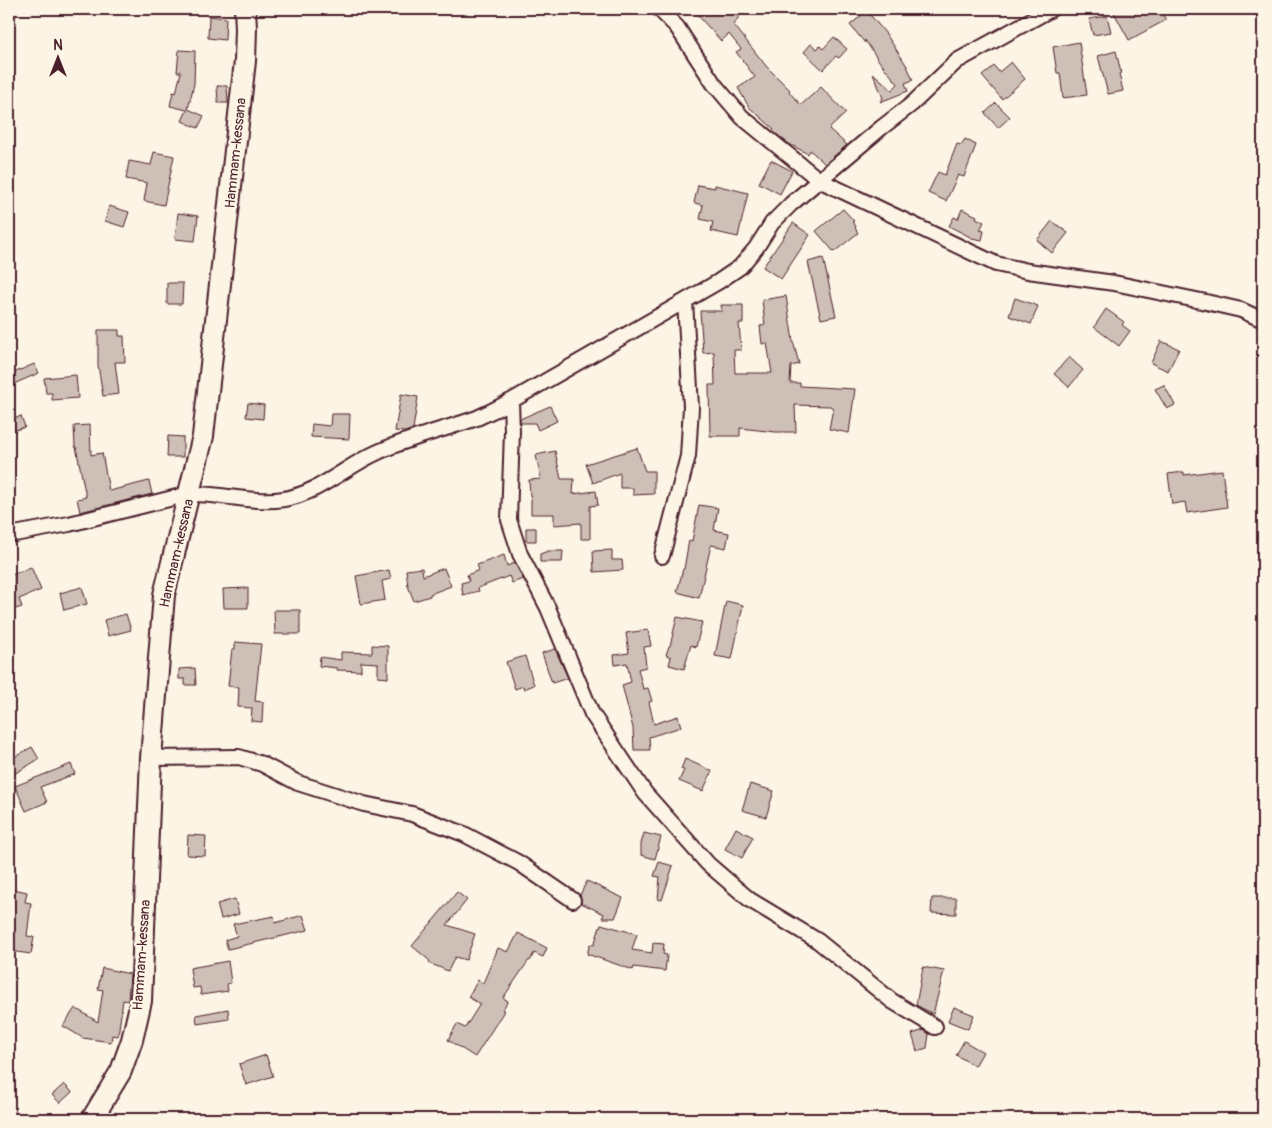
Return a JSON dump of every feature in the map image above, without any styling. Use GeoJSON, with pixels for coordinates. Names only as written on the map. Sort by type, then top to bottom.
{"type":"FeatureCollection","features":[{"type":"Feature","properties":{"kind":"street","name":"Hammam-kessana"},"geometry":{"type":"LineString","coordinates":[[92,1119],[121,1071],[132,1040],[141,1001],[151,758],[164,594],[204,426],[245,61],[245,9]]}},
{"type":"Feature","properties":{"kind":"street"},"geometry":{"type":"LineString","coordinates":[[659,9],[677,28],[714,84],[742,117],[819,180],[996,264],[1028,271],[1114,283],[1206,302],[1241,310],[1263,320]]}},
{"type":"Feature","properties":{"kind":"street"},"geometry":{"type":"LineString","coordinates":[[9,535],[69,524],[189,494],[207,493],[257,500],[284,499],[310,492],[375,453],[416,437],[477,418],[511,401],[718,282],[740,267],[756,248],[772,223],[819,180],[912,104],[957,61],[1028,20],[1051,9]]}},
{"type":"Feature","properties":{"kind":"street"},"geometry":{"type":"LineString","coordinates":[[662,556],[688,456],[691,407],[685,301]]}},
{"type":"Feature","properties":{"kind":"street"},"geometry":{"type":"LineString","coordinates":[[511,401],[512,432],[508,520],[520,554],[548,608],[592,714],[645,793],[708,864],[750,900],[818,941],[892,1002],[935,1027]]}},
{"type":"Feature","properties":{"kind":"street"},"geometry":{"type":"LineString","coordinates":[[151,758],[238,757],[262,764],[298,783],[364,804],[412,814],[472,838],[519,864],[573,900]]}},
{"type":"Feature","properties":{"kind":"building"},"geometry":{"type":"Polygon","coordinates":[[[692,9],[743,9],[734,25],[766,66],[790,90],[789,92],[801,105],[821,87],[846,113],[829,129],[847,145],[825,164],[810,150],[808,154],[786,142],[772,131],[774,129],[749,107],[738,88],[755,77],[736,52],[741,49],[729,34],[721,41],[692,9]]]}},
{"type":"Feature","properties":{"kind":"building"},"geometry":{"type":"Polygon","coordinates":[[[1112,9],[1159,9],[1166,20],[1129,40],[1112,9]]]}},
{"type":"Feature","properties":{"kind":"building"},"geometry":{"type":"Polygon","coordinates":[[[867,11],[886,34],[907,66],[913,80],[905,83],[908,91],[880,102],[883,98],[873,73],[892,90],[898,84],[865,40],[865,43],[850,25],[867,11]]]}},
{"type":"Feature","properties":{"kind":"building"},"geometry":{"type":"Polygon","coordinates":[[[209,16],[226,18],[225,40],[208,38],[209,16]]]}},
{"type":"Feature","properties":{"kind":"building"},"geometry":{"type":"Polygon","coordinates":[[[1107,16],[1111,32],[1093,35],[1089,19],[1107,16]]]}},
{"type":"Feature","properties":{"kind":"building"},"geometry":{"type":"Polygon","coordinates":[[[834,37],[847,49],[839,58],[836,56],[823,70],[804,52],[811,44],[817,49],[820,46],[823,49],[834,37]]]}},
{"type":"Feature","properties":{"kind":"building"},"geometry":{"type":"Polygon","coordinates":[[[1079,42],[1087,95],[1063,98],[1060,73],[1057,73],[1053,47],[1079,42]]]}},
{"type":"Feature","properties":{"kind":"building"},"geometry":{"type":"Polygon","coordinates":[[[179,50],[195,51],[194,84],[188,109],[204,116],[198,128],[182,121],[187,110],[170,106],[173,92],[176,93],[181,72],[177,72],[179,50]]]}},
{"type":"Feature","properties":{"kind":"building"},"geometry":{"type":"Polygon","coordinates":[[[1116,51],[1123,91],[1108,94],[1098,56],[1116,51]]]}},
{"type":"Feature","properties":{"kind":"building"},"geometry":{"type":"Polygon","coordinates":[[[1011,62],[1025,79],[1002,99],[982,76],[994,66],[999,72],[1011,62]]]}},
{"type":"Feature","properties":{"kind":"building"},"geometry":{"type":"Polygon","coordinates":[[[217,86],[227,86],[228,103],[218,103],[217,86]]]}},
{"type":"Feature","properties":{"kind":"building"},"geometry":{"type":"Polygon","coordinates":[[[996,103],[1010,117],[998,128],[985,113],[996,103]]]}},
{"type":"Feature","properties":{"kind":"building"},"geometry":{"type":"Polygon","coordinates":[[[965,139],[976,145],[964,177],[958,175],[946,201],[928,193],[938,172],[945,175],[957,144],[961,145],[965,139]]]}},
{"type":"Feature","properties":{"kind":"building"},"geometry":{"type":"Polygon","coordinates":[[[154,152],[174,156],[164,205],[144,201],[147,183],[126,179],[129,161],[151,165],[154,152]]]}},
{"type":"Feature","properties":{"kind":"building"},"geometry":{"type":"Polygon","coordinates":[[[771,160],[792,171],[780,194],[759,183],[771,160]]]}},
{"type":"Feature","properties":{"kind":"building"},"geometry":{"type":"Polygon","coordinates":[[[698,185],[715,188],[715,185],[748,193],[738,237],[711,231],[713,222],[700,219],[703,205],[694,203],[698,185]]]}},
{"type":"Feature","properties":{"kind":"building"},"geometry":{"type":"Polygon","coordinates":[[[109,206],[129,212],[124,227],[105,221],[109,206]]]}},
{"type":"Feature","properties":{"kind":"building"},"geometry":{"type":"Polygon","coordinates":[[[843,209],[854,221],[852,222],[856,226],[855,228],[858,233],[834,252],[816,231],[843,209]]]}},
{"type":"Feature","properties":{"kind":"building"},"geometry":{"type":"Polygon","coordinates":[[[962,209],[977,216],[976,218],[984,222],[980,230],[984,231],[982,240],[972,238],[949,226],[954,217],[958,219],[962,209]]]}},
{"type":"Feature","properties":{"kind":"building"},"geometry":{"type":"Polygon","coordinates":[[[178,213],[198,216],[195,241],[175,239],[178,213]]]}},
{"type":"Feature","properties":{"kind":"building"},"geometry":{"type":"Polygon","coordinates":[[[1052,221],[1068,233],[1052,253],[1037,240],[1052,221]]]}},
{"type":"Feature","properties":{"kind":"building"},"geometry":{"type":"Polygon","coordinates":[[[793,223],[810,235],[781,279],[763,267],[793,223]]]}},
{"type":"Feature","properties":{"kind":"building"},"geometry":{"type":"Polygon","coordinates":[[[823,258],[836,316],[821,319],[808,262],[823,258]]]}},
{"type":"Feature","properties":{"kind":"building"},"geometry":{"type":"Polygon","coordinates":[[[167,283],[183,283],[182,304],[167,304],[167,283]]]}},
{"type":"Feature","properties":{"kind":"building"},"geometry":{"type":"Polygon","coordinates":[[[786,296],[793,341],[799,364],[791,366],[790,383],[800,383],[800,386],[855,389],[849,433],[829,429],[833,408],[830,406],[795,405],[796,432],[740,428],[740,436],[710,436],[709,385],[715,385],[714,352],[703,353],[700,311],[722,311],[721,305],[743,305],[743,323],[739,323],[741,350],[734,350],[735,373],[772,373],[767,343],[762,344],[760,326],[765,325],[762,300],[786,296]]]}},
{"type":"Feature","properties":{"kind":"building"},"geometry":{"type":"Polygon","coordinates":[[[1015,298],[1038,306],[1031,324],[1009,316],[1015,298]]]}},
{"type":"Feature","properties":{"kind":"building"},"geometry":{"type":"Polygon","coordinates":[[[1106,309],[1124,322],[1122,325],[1130,331],[1119,346],[1094,327],[1106,309]]]}},
{"type":"Feature","properties":{"kind":"building"},"geometry":{"type":"Polygon","coordinates":[[[98,330],[119,330],[119,336],[124,336],[125,362],[115,362],[119,394],[103,396],[98,365],[98,330]]]}},
{"type":"Feature","properties":{"kind":"building"},"geometry":{"type":"Polygon","coordinates":[[[1161,341],[1179,349],[1168,371],[1151,363],[1161,341]]]}},
{"type":"Feature","properties":{"kind":"building"},"geometry":{"type":"Polygon","coordinates":[[[1069,357],[1083,370],[1069,387],[1054,374],[1069,357]]]}},
{"type":"Feature","properties":{"kind":"building"},"geometry":{"type":"Polygon","coordinates":[[[34,364],[39,373],[9,386],[9,375],[34,364]]]}},
{"type":"Feature","properties":{"kind":"building"},"geometry":{"type":"Polygon","coordinates":[[[76,375],[78,398],[52,400],[52,393],[46,393],[44,378],[76,375]]]}},
{"type":"Feature","properties":{"kind":"building"},"geometry":{"type":"Polygon","coordinates":[[[1164,385],[1175,405],[1167,409],[1155,389],[1164,385]]]}},
{"type":"Feature","properties":{"kind":"building"},"geometry":{"type":"Polygon","coordinates":[[[401,394],[418,397],[413,429],[405,432],[395,431],[401,394]]]}},
{"type":"Feature","properties":{"kind":"building"},"geometry":{"type":"Polygon","coordinates":[[[248,403],[264,405],[263,419],[246,417],[248,403]]]}},
{"type":"Feature","properties":{"kind":"building"},"geometry":{"type":"Polygon","coordinates":[[[550,406],[557,421],[538,430],[535,423],[520,423],[520,419],[550,406]]]}},
{"type":"Feature","properties":{"kind":"building"},"geometry":{"type":"Polygon","coordinates":[[[331,414],[350,414],[349,439],[311,437],[312,424],[330,426],[331,414]]]}},
{"type":"Feature","properties":{"kind":"building"},"geometry":{"type":"Polygon","coordinates":[[[21,416],[25,427],[9,432],[9,421],[21,416]]]}},
{"type":"Feature","properties":{"kind":"building"},"geometry":{"type":"Polygon","coordinates":[[[90,425],[91,455],[102,453],[109,491],[149,481],[152,494],[80,512],[77,499],[86,497],[75,447],[74,426],[90,425]]]}},
{"type":"Feature","properties":{"kind":"building"},"geometry":{"type":"Polygon","coordinates":[[[168,436],[183,437],[183,457],[167,457],[168,436]]]}},
{"type":"Feature","properties":{"kind":"building"},"geometry":{"type":"Polygon","coordinates":[[[637,448],[645,471],[654,471],[654,494],[633,495],[633,488],[620,488],[620,473],[593,483],[586,464],[637,448]]]}},
{"type":"Feature","properties":{"kind":"building"},"geometry":{"type":"Polygon","coordinates":[[[555,451],[561,479],[574,479],[573,494],[596,491],[598,505],[590,506],[590,539],[581,539],[581,523],[554,525],[554,514],[531,514],[529,480],[541,479],[536,455],[555,451]]]}},
{"type":"Feature","properties":{"kind":"building"},"geometry":{"type":"Polygon","coordinates":[[[1222,470],[1227,507],[1187,513],[1185,502],[1172,504],[1168,474],[1184,472],[1184,475],[1222,470]]]}},
{"type":"Feature","properties":{"kind":"building"},"geometry":{"type":"Polygon","coordinates":[[[699,505],[718,508],[714,530],[729,533],[726,548],[711,545],[699,598],[677,592],[684,569],[689,540],[692,541],[699,505]]]}},
{"type":"Feature","properties":{"kind":"building"},"geometry":{"type":"Polygon","coordinates":[[[526,528],[536,528],[536,541],[526,541],[526,528]]]}},
{"type":"Feature","properties":{"kind":"building"},"geometry":{"type":"Polygon","coordinates":[[[612,550],[612,560],[622,560],[623,570],[594,572],[593,551],[612,550]]]}},
{"type":"Feature","properties":{"kind":"building"},"geometry":{"type":"Polygon","coordinates":[[[548,551],[563,551],[562,562],[540,562],[540,554],[548,551]]]}},
{"type":"Feature","properties":{"kind":"building"},"geometry":{"type":"Polygon","coordinates":[[[504,555],[507,566],[515,563],[523,579],[512,583],[509,576],[478,588],[479,591],[463,595],[461,583],[469,581],[467,575],[479,570],[477,565],[504,555]]]}},
{"type":"Feature","properties":{"kind":"building"},"geometry":{"type":"Polygon","coordinates":[[[31,567],[41,590],[19,599],[22,607],[9,611],[9,587],[12,586],[9,576],[31,567]]]}},
{"type":"Feature","properties":{"kind":"building"},"geometry":{"type":"Polygon","coordinates":[[[422,568],[423,576],[444,568],[451,586],[414,601],[408,586],[406,570],[422,568]]]}},
{"type":"Feature","properties":{"kind":"building"},"geometry":{"type":"Polygon","coordinates":[[[389,570],[391,579],[382,581],[385,600],[361,604],[356,576],[389,570]]]}},
{"type":"Feature","properties":{"kind":"building"},"geometry":{"type":"Polygon","coordinates":[[[82,587],[87,604],[64,610],[60,593],[82,587]]]}},
{"type":"Feature","properties":{"kind":"building"},"geometry":{"type":"Polygon","coordinates":[[[248,588],[248,608],[224,608],[223,589],[248,588]]]}},
{"type":"Feature","properties":{"kind":"building"},"geometry":{"type":"Polygon","coordinates":[[[726,601],[743,605],[732,659],[715,656],[726,601]]]}},
{"type":"Feature","properties":{"kind":"building"},"geometry":{"type":"Polygon","coordinates":[[[274,610],[300,610],[300,634],[275,634],[274,610]]]}},
{"type":"Feature","properties":{"kind":"building"},"geometry":{"type":"Polygon","coordinates":[[[126,614],[131,630],[108,636],[104,620],[126,614]]]}},
{"type":"Feature","properties":{"kind":"building"},"geometry":{"type":"Polygon","coordinates":[[[677,617],[702,622],[696,647],[691,645],[684,669],[669,665],[671,657],[666,655],[677,617]]]}},
{"type":"Feature","properties":{"kind":"building"},"geometry":{"type":"Polygon","coordinates":[[[648,630],[651,646],[644,647],[646,667],[638,669],[643,689],[648,688],[652,701],[649,702],[654,724],[678,716],[681,727],[649,737],[650,750],[634,750],[633,728],[622,685],[631,682],[627,663],[615,665],[614,655],[629,653],[626,633],[648,630]]]}},
{"type":"Feature","properties":{"kind":"building"},"geometry":{"type":"Polygon","coordinates":[[[235,642],[261,644],[255,701],[263,702],[262,722],[251,721],[252,708],[238,707],[239,687],[228,686],[232,649],[235,649],[235,642]]]}},
{"type":"Feature","properties":{"kind":"building"},"geometry":{"type":"Polygon","coordinates":[[[372,645],[388,646],[388,678],[378,677],[378,663],[361,662],[361,671],[337,670],[337,668],[319,666],[320,657],[341,660],[341,652],[372,653],[372,645]]]}},
{"type":"Feature","properties":{"kind":"building"},"geometry":{"type":"Polygon","coordinates":[[[555,649],[568,678],[552,683],[542,653],[555,649]]]}},
{"type":"Feature","properties":{"kind":"building"},"geometry":{"type":"Polygon","coordinates":[[[525,656],[534,685],[524,689],[523,686],[515,689],[506,662],[525,656]]]}},
{"type":"Feature","properties":{"kind":"building"},"geometry":{"type":"Polygon","coordinates":[[[195,668],[196,685],[185,685],[185,679],[179,679],[179,669],[195,668]]]}},
{"type":"Feature","properties":{"kind":"building"},"geometry":{"type":"Polygon","coordinates":[[[32,747],[39,759],[9,777],[9,760],[32,747]]]}},
{"type":"Feature","properties":{"kind":"building"},"geometry":{"type":"Polygon","coordinates":[[[685,759],[712,771],[703,791],[679,781],[684,770],[681,769],[685,759]]]}},
{"type":"Feature","properties":{"kind":"building"},"geometry":{"type":"Polygon","coordinates":[[[71,764],[75,774],[40,787],[47,802],[26,811],[15,786],[71,764]]]}},
{"type":"Feature","properties":{"kind":"building"},"geometry":{"type":"Polygon","coordinates":[[[750,784],[774,791],[766,817],[742,810],[750,784]]]}},
{"type":"Feature","properties":{"kind":"building"},"geometry":{"type":"Polygon","coordinates":[[[736,828],[753,837],[742,858],[725,849],[736,828]]]}},
{"type":"Feature","properties":{"kind":"building"},"geometry":{"type":"Polygon","coordinates":[[[644,833],[661,837],[655,859],[641,855],[644,833]]]}},
{"type":"Feature","properties":{"kind":"building"},"geometry":{"type":"Polygon","coordinates":[[[188,835],[206,836],[205,856],[187,855],[188,835]]]}},
{"type":"Feature","properties":{"kind":"building"},"geometry":{"type":"Polygon","coordinates":[[[659,862],[673,866],[662,900],[658,899],[660,877],[654,876],[659,862]]]}},
{"type":"Feature","properties":{"kind":"building"},"geometry":{"type":"Polygon","coordinates":[[[587,881],[623,898],[615,918],[602,918],[604,914],[581,903],[580,895],[587,881]]]}},
{"type":"Feature","properties":{"kind":"building"},"geometry":{"type":"Polygon","coordinates":[[[9,888],[27,892],[25,902],[31,903],[27,936],[34,937],[31,954],[10,951],[12,942],[9,941],[9,888]]]}},
{"type":"Feature","properties":{"kind":"building"},"geometry":{"type":"Polygon","coordinates":[[[457,892],[467,900],[447,925],[475,934],[466,960],[455,957],[448,971],[429,963],[430,961],[412,946],[457,892]]]}},
{"type":"Feature","properties":{"kind":"building"},"geometry":{"type":"Polygon","coordinates":[[[932,898],[956,898],[956,914],[931,913],[932,898]]]}},
{"type":"Feature","properties":{"kind":"building"},"geometry":{"type":"Polygon","coordinates":[[[235,899],[239,914],[221,919],[217,904],[235,899]]]}},
{"type":"Feature","properties":{"kind":"building"},"geometry":{"type":"Polygon","coordinates":[[[303,915],[308,930],[228,949],[225,940],[237,936],[233,924],[274,916],[275,923],[303,915]]]}},
{"type":"Feature","properties":{"kind":"building"},"geometry":{"type":"Polygon","coordinates":[[[601,924],[637,934],[632,950],[652,953],[653,943],[664,944],[663,954],[667,955],[665,971],[634,967],[633,970],[587,954],[590,944],[594,945],[601,924]]]}},
{"type":"Feature","properties":{"kind":"building"},"geometry":{"type":"Polygon","coordinates":[[[518,933],[547,948],[543,957],[534,953],[503,998],[508,1001],[502,1010],[504,1011],[475,1057],[448,1040],[457,1024],[465,1028],[480,1004],[468,997],[478,980],[483,983],[498,948],[508,952],[518,933]]]}},
{"type":"Feature","properties":{"kind":"building"},"geometry":{"type":"Polygon","coordinates":[[[228,961],[231,983],[227,984],[228,991],[201,995],[200,987],[193,988],[190,968],[228,961]]]}},
{"type":"Feature","properties":{"kind":"building"},"geometry":{"type":"Polygon","coordinates":[[[923,967],[944,971],[933,1014],[916,1005],[923,967]]]}},
{"type":"Feature","properties":{"kind":"building"},"geometry":{"type":"Polygon","coordinates":[[[102,968],[130,974],[128,1001],[123,1000],[118,1036],[112,1035],[111,1042],[83,1038],[63,1026],[75,1008],[98,1022],[103,990],[98,989],[102,968]]]}},
{"type":"Feature","properties":{"kind":"building"},"geometry":{"type":"Polygon","coordinates":[[[954,1007],[974,1015],[968,1029],[948,1021],[954,1007]]]}},
{"type":"Feature","properties":{"kind":"building"},"geometry":{"type":"Polygon","coordinates":[[[228,1009],[229,1019],[197,1024],[196,1015],[228,1009]]]}},
{"type":"Feature","properties":{"kind":"building"},"geometry":{"type":"Polygon","coordinates":[[[924,1030],[929,1034],[927,1048],[917,1051],[912,1034],[924,1030]]]}},
{"type":"Feature","properties":{"kind":"building"},"geometry":{"type":"Polygon","coordinates":[[[964,1041],[983,1052],[975,1066],[956,1055],[964,1041]]]}},
{"type":"Feature","properties":{"kind":"building"},"geometry":{"type":"Polygon","coordinates":[[[266,1055],[273,1076],[246,1085],[239,1064],[266,1055]]]}},
{"type":"Feature","properties":{"kind":"building"},"geometry":{"type":"Polygon","coordinates":[[[64,1084],[72,1092],[60,1103],[52,1095],[64,1084]]]}}]}
